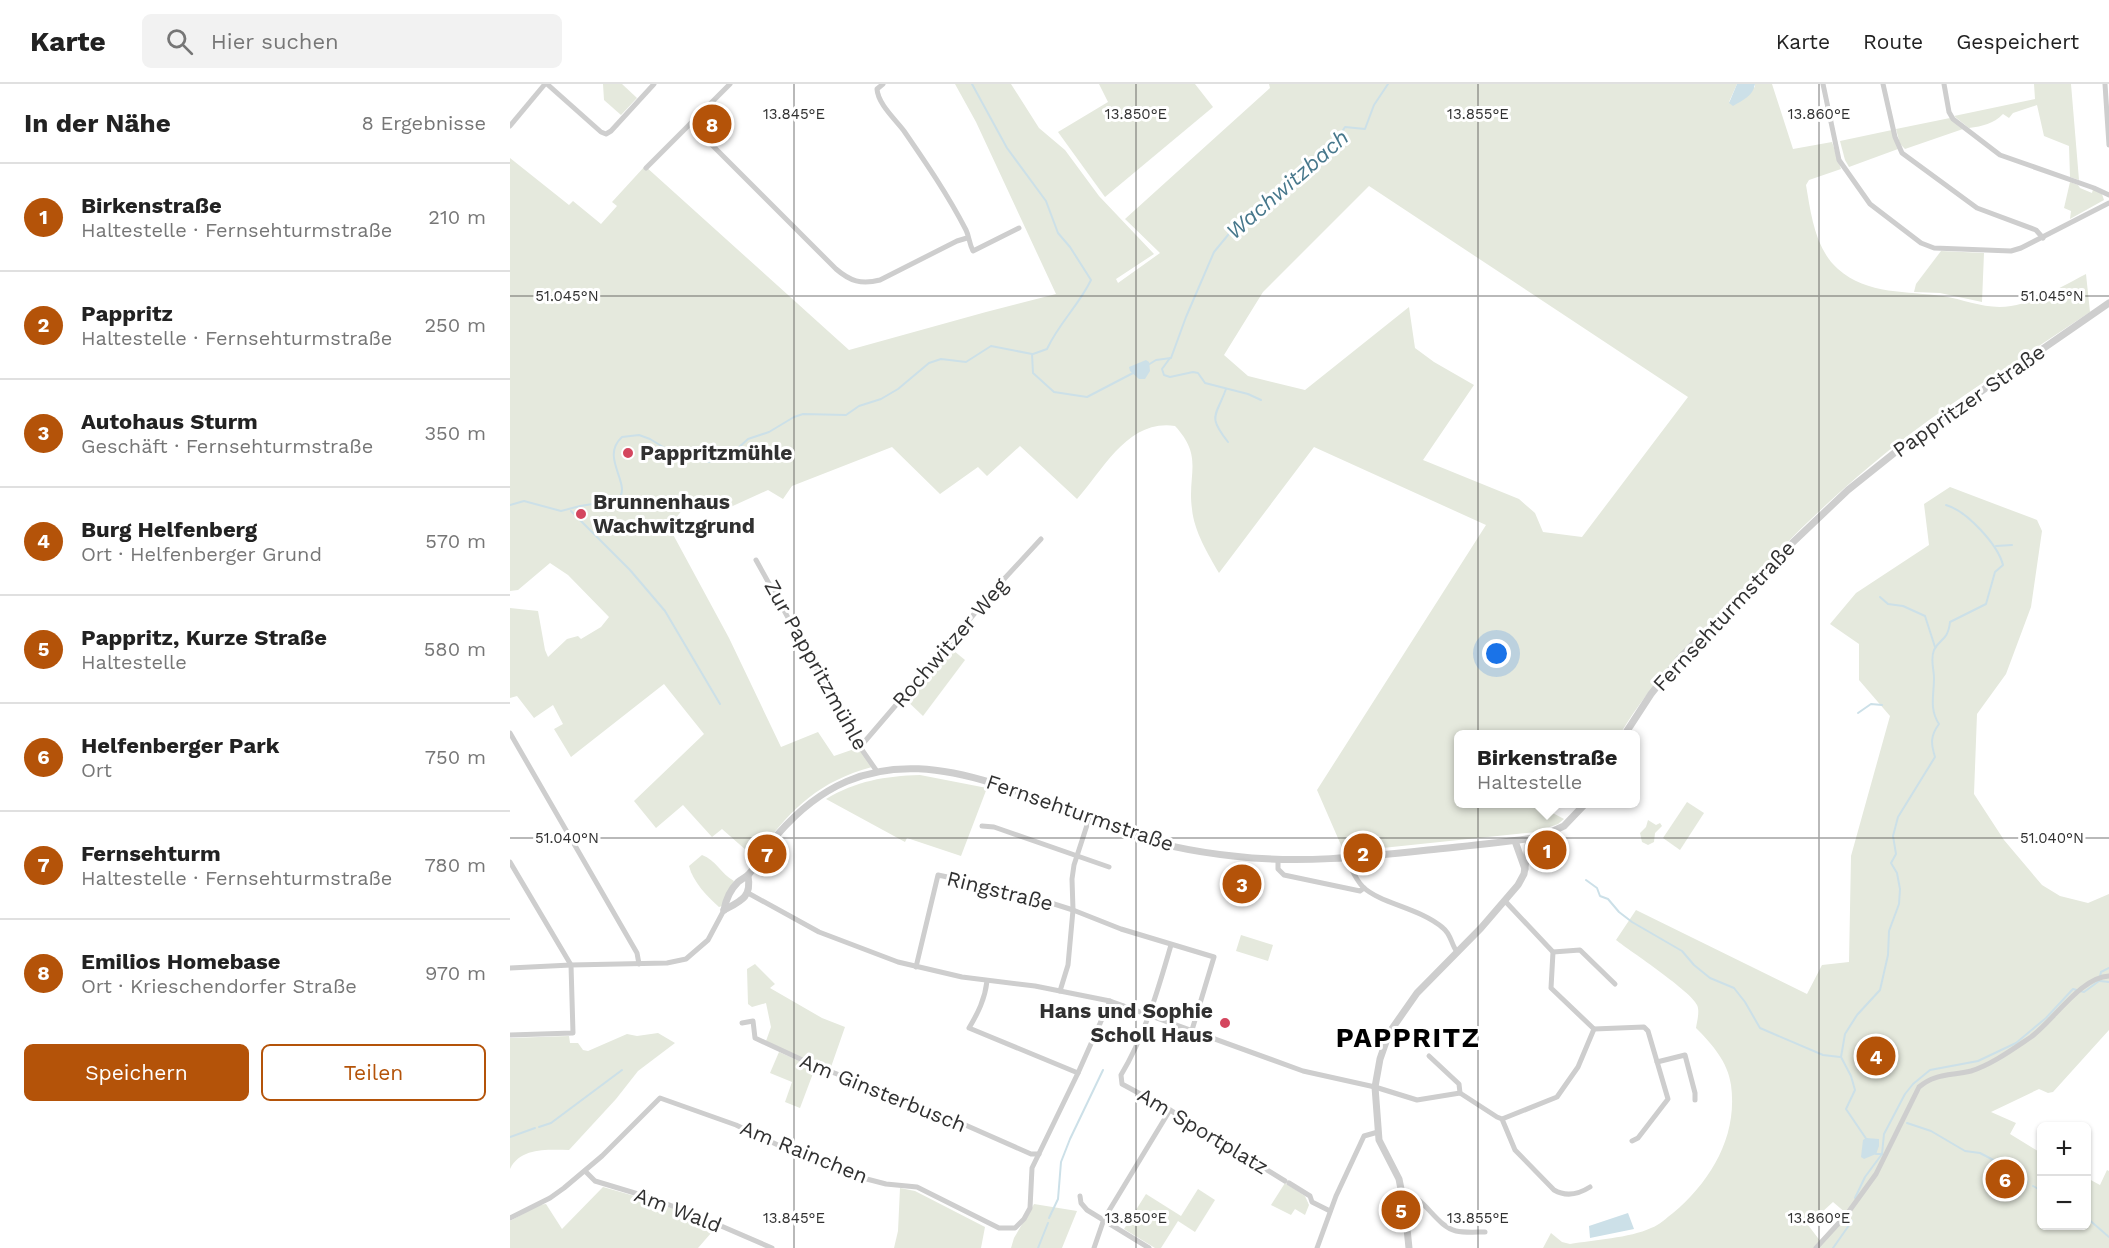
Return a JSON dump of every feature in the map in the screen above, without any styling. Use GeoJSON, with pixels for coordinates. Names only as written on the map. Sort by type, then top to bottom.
{"type":"FeatureCollection","features":[{"type":"Feature","properties":{"kind":"street"},"geometry":{"type":"LineString","coordinates":[[510,126],[546,84],[606,134],[612,131],[654,84]]}},
{"type":"Feature","properties":{"kind":"street"},"geometry":{"type":"LineString","coordinates":[[646,168],[730,84]]}},
{"type":"Feature","properties":{"kind":"street"},"geometry":{"type":"LineString","coordinates":[[883,84],[877,89],[877,96],[946,193],[968,234],[967,238],[973,251],[1019,228]]}},
{"type":"Feature","properties":{"kind":"street"},"geometry":{"type":"LineString","coordinates":[[1823,84],[1839,160],[1843,168],[1870,204],[1921,243],[1934,248],[2011,251],[2043,238],[2109,202]]}},
{"type":"Feature","properties":{"kind":"street"},"geometry":{"type":"LineString","coordinates":[[1883,84],[1895,137],[1902,153],[1977,208],[2036,230],[2043,238]]}},
{"type":"Feature","properties":{"kind":"street"},"geometry":{"type":"LineString","coordinates":[[1944,84],[1949,112],[1953,119],[2000,154],[2109,195]]}},
{"type":"Feature","properties":{"kind":"street"},"geometry":{"type":"LineString","coordinates":[[2105,84],[2109,145]]}},
{"type":"Feature","properties":{"kind":"street"},"geometry":{"type":"LineString","coordinates":[[693,123],[696,129],[846,278],[868,283],[880,280],[967,238]]}},
{"type":"Feature","properties":{"kind":"street","name":"Pappritzer Straße"},"geometry":{"type":"LineString","coordinates":[[1832,504],[1908,442],[2109,303]]}},
{"type":"Feature","properties":{"kind":"street","name":"Fernsehturmstraße"},"geometry":{"type":"LineString","coordinates":[[1628,730],[1651,694],[1679,659],[1832,504]]}},
{"type":"Feature","properties":{"kind":"street","name":"Rochwitzer Weg"},"geometry":{"type":"LineString","coordinates":[[860,747],[1041,539]]}},
{"type":"Feature","properties":{"kind":"street","name":"Zur Pappritzmühle"},"geometry":{"type":"LineString","coordinates":[[756,560],[860,747],[876,770]]}},
{"type":"Feature","properties":{"kind":"street"},"geometry":{"type":"LineString","coordinates":[[510,732],[637,953],[639,964]]}},
{"type":"Feature","properties":{"kind":"street","name":"Fernsehturmstraße"},"geometry":{"type":"LineString","coordinates":[[724,910],[733,888],[748,876],[773,840],[802,808],[834,786],[855,776],[876,770],[923,769],[957,774],[1010,788],[1125,832],[1193,850],[1278,860],[1346,858],[1528,839],[1557,830],[1582,808]]}},
{"type":"Feature","properties":{"kind":"street"},"geometry":{"type":"LineString","coordinates":[[1089,819],[1072,879],[1073,910],[1120,929],[1214,957],[1192,1030]]}},
{"type":"Feature","properties":{"kind":"street"},"geometry":{"type":"LineString","coordinates":[[982,826],[994,827],[1109,867]]}},
{"type":"Feature","properties":{"kind":"street"},"geometry":{"type":"LineString","coordinates":[[1409,1248],[1402,1193],[1397,1174],[1382,1148],[1377,1132],[1375,1087],[1377,1069],[1384,1045],[1396,1021],[1417,993],[1506,901],[1518,885],[1525,870],[1528,839]]}},
{"type":"Feature","properties":{"kind":"street"},"geometry":{"type":"LineString","coordinates":[[1515,841],[1525,870]]}},
{"type":"Feature","properties":{"kind":"street"},"geometry":{"type":"LineString","coordinates":[[1346,858],[1364,888],[1371,894],[1412,909],[1435,921],[1448,933],[1457,952]]}},
{"type":"Feature","properties":{"kind":"street"},"geometry":{"type":"LineString","coordinates":[[1278,860],[1278,869],[1284,875],[1360,891],[1364,888]]}},
{"type":"Feature","properties":{"kind":"street"},"geometry":{"type":"LineString","coordinates":[[510,862],[571,965],[573,1033],[510,1035]]}},
{"type":"Feature","properties":{"kind":"street","name":"Ringstraße"},"geometry":{"type":"LineString","coordinates":[[916,967],[938,875],[1013,891],[1073,910],[1068,965],[1060,991]]}},
{"type":"Feature","properties":{"kind":"street"},"geometry":{"type":"LineString","coordinates":[[510,968],[667,963],[686,959],[708,940],[724,910],[748,893],[750,886],[748,876]]}},
{"type":"Feature","properties":{"kind":"street"},"geometry":{"type":"LineString","coordinates":[[748,893],[796,921],[830,936],[881,957],[916,967],[962,977],[1060,991],[1110,1001],[1303,1071],[1375,1087],[1417,1100],[1460,1093],[1502,1119],[1515,1150],[1554,1190],[1562,1194],[1582,1193],[1590,1187]]}},
{"type":"Feature","properties":{"kind":"street"},"geometry":{"type":"LineString","coordinates":[[1506,901],[1553,952],[1551,988],[1594,1029],[1644,1027],[1648,1031],[1668,1098],[1638,1138],[1632,1142]]}},
{"type":"Feature","properties":{"kind":"street"},"geometry":{"type":"LineString","coordinates":[[1149,1016],[1171,945]]}},
{"type":"Feature","properties":{"kind":"street"},"geometry":{"type":"LineString","coordinates":[[1553,952],[1580,950],[1615,984]]}},
{"type":"Feature","properties":{"kind":"street"},"geometry":{"type":"LineString","coordinates":[[1816,1248],[1847,1214],[1876,1174],[1919,1087],[1928,1079],[1938,1075],[1970,1071],[1983,1066],[2031,1036],[2051,1020],[2085,986],[2098,977],[2108,976]]}},
{"type":"Feature","properties":{"kind":"street"},"geometry":{"type":"LineString","coordinates":[[987,981],[986,994],[969,1028],[1078,1073]]}},
{"type":"Feature","properties":{"kind":"street"},"geometry":{"type":"LineString","coordinates":[[1039,1154],[1110,1001]]}},
{"type":"Feature","properties":{"kind":"street"},"geometry":{"type":"LineString","coordinates":[[1105,1012],[1125,1006]]}},
{"type":"Feature","properties":{"kind":"street","name":"Am Sportplatz"},"geometry":{"type":"LineString","coordinates":[[1149,1016],[1121,1075],[1122,1084],[1170,1110],[1310,1196],[1312,1202],[1330,1211]]}},
{"type":"Feature","properties":{"kind":"street","name":"Am Ginsterbusch"},"geometry":{"type":"LineString","coordinates":[[742,1023],[753,1021],[755,1038],[791,1056],[954,1120],[1031,1154],[1039,1154]]}},
{"type":"Feature","properties":{"kind":"street"},"geometry":{"type":"LineString","coordinates":[[1502,1119],[1557,1096],[1578,1067],[1594,1029]]}},
{"type":"Feature","properties":{"kind":"street"},"geometry":{"type":"LineString","coordinates":[[1657,1062],[1685,1055],[1695,1100]]}},
{"type":"Feature","properties":{"kind":"street"},"geometry":{"type":"LineString","coordinates":[[1429,1056],[1459,1084],[1460,1093]]}},
{"type":"Feature","properties":{"kind":"street","name":"Am Rainchen"},"geometry":{"type":"LineString","coordinates":[[585,1171],[660,1098],[736,1125],[780,1146],[855,1176],[886,1184],[917,1187],[999,1228],[1015,1228],[1030,1208],[1031,1174],[1039,1154]]}},
{"type":"Feature","properties":{"kind":"street"},"geometry":{"type":"LineString","coordinates":[[1094,1248],[1104,1220],[1170,1110]]}},
{"type":"Feature","properties":{"kind":"street"},"geometry":{"type":"LineString","coordinates":[[1317,1248],[1330,1211],[1364,1136],[1377,1132]]}},
{"type":"Feature","properties":{"kind":"street"},"geometry":{"type":"LineString","coordinates":[[510,1218],[550,1198],[585,1171]]}},
{"type":"Feature","properties":{"kind":"street","name":"Am Wald"},"geometry":{"type":"LineString","coordinates":[[585,1171],[595,1181],[702,1217],[772,1248]]}},
{"type":"Feature","properties":{"kind":"street"},"geometry":{"type":"LineString","coordinates":[[1402,1193],[1415,1198],[1448,1228],[1456,1231],[1485,1232]]}},
{"type":"Feature","properties":{"kind":"street"},"geometry":{"type":"LineString","coordinates":[[1080,1196],[1083,1207],[1149,1248]]}},
{"type":"Feature","properties":{"kind":"shaded area"},"geometry":{"type":"Polygon","coordinates":[[[603,84],[622,84],[637,98],[621,115],[604,100],[603,84]]]}},
{"type":"Feature","properties":{"kind":"shaded area"},"geometry":{"type":"Polygon","coordinates":[[[955,84],[1011,84],[1039,128],[1065,150],[1099,196],[1154,254],[1116,279],[1118,283],[1160,253],[1125,219],[1270,88],[1269,84],[1737,84],[1729,102],[1755,87],[1755,84],[1772,84],[1793,149],[1832,142],[1841,169],[1809,180],[1806,185],[1812,219],[1824,252],[1838,269],[1849,277],[1875,288],[1943,296],[1985,306],[2002,307],[2020,304],[2039,297],[2086,274],[2090,312],[1923,425],[1870,466],[1835,497],[1688,645],[1646,696],[1623,730],[1454,730],[1454,808],[1551,808],[1549,811],[1564,819],[1558,824],[1536,832],[1344,852],[1317,790],[1486,525],[1314,447],[1219,573],[1202,542],[1193,517],[1192,457],[1184,437],[1175,426],[1158,426],[1144,430],[1130,438],[1107,461],[1077,499],[1020,446],[987,476],[978,467],[940,494],[892,447],[792,486],[783,499],[768,490],[724,510],[689,501],[669,527],[729,638],[781,747],[818,732],[834,756],[860,747],[872,767],[852,773],[819,790],[779,826],[755,858],[722,829],[712,837],[683,805],[656,828],[634,801],[704,734],[664,684],[571,757],[554,729],[563,724],[553,705],[534,718],[517,696],[510,698],[510,608],[538,611],[548,657],[567,639],[578,636],[581,639],[601,627],[609,617],[568,575],[550,563],[518,590],[510,591],[510,158],[569,205],[573,201],[601,224],[617,206],[612,202],[645,166],[849,350],[1056,294],[976,122],[955,84]],[[1369,186],[1263,292],[1224,355],[1248,376],[1305,390],[1409,307],[1415,348],[1474,385],[1423,460],[1519,499],[1535,513],[1543,532],[1582,537],[1688,397],[1369,186]]]}},
{"type":"Feature","properties":{"kind":"shaded area"},"geometry":{"type":"Polygon","coordinates":[[[1099,84],[1195,84],[1213,107],[1105,197],[1058,132],[1108,102],[1099,84]]]}},
{"type":"Feature","properties":{"kind":"shaded area"},"geometry":{"type":"Polygon","coordinates":[[[1737,84],[1755,84],[1750,95],[1733,106],[1729,103],[1737,84]]]}},
{"type":"Feature","properties":{"kind":"shaded area"},"geometry":{"type":"Polygon","coordinates":[[[2034,84],[2071,84],[2079,180],[2070,177],[2069,146],[2044,136],[2037,105],[2013,113],[2009,118],[2003,114],[1988,124],[1969,128],[1954,116],[2035,99],[2034,84]]]}},
{"type":"Feature","properties":{"kind":"shaded area"},"geometry":{"type":"Polygon","coordinates":[[[1950,118],[1963,129],[1905,149],[1900,144],[1896,129],[1950,118]]]}},
{"type":"Feature","properties":{"kind":"shaded area"},"geometry":{"type":"Polygon","coordinates":[[[1892,130],[1898,149],[1849,167],[1840,141],[1892,130]]]}},
{"type":"Feature","properties":{"kind":"shaded area"},"geometry":{"type":"Polygon","coordinates":[[[2070,182],[2092,193],[2093,189],[2102,194],[2104,200],[2070,219],[2071,211],[2064,208],[2070,182]]]}},
{"type":"Feature","properties":{"kind":"shaded area"},"geometry":{"type":"Polygon","coordinates":[[[1941,251],[1984,253],[1982,302],[1940,293],[1914,292],[1916,284],[1941,251]]]}},
{"type":"Feature","properties":{"kind":"shaded area"},"geometry":{"type":"Polygon","coordinates":[[[1146,360],[1149,362],[1150,371],[1145,379],[1139,379],[1129,367],[1146,360]]]}},
{"type":"Feature","properties":{"kind":"shaded area"},"geometry":{"type":"Polygon","coordinates":[[[1950,487],[2037,520],[2042,531],[2031,607],[2006,674],[1977,714],[1974,794],[2004,840],[2042,885],[2060,896],[2088,903],[2109,894],[2109,1030],[2053,1092],[2048,1093],[2039,1089],[1991,1112],[2016,1123],[2010,1134],[2037,1151],[2037,1230],[2091,1230],[2091,1180],[2100,1185],[2107,1170],[2109,1171],[2109,1248],[1543,1248],[1551,1233],[1562,1242],[1570,1244],[1633,1234],[1657,1225],[1673,1213],[1699,1187],[1719,1156],[1726,1139],[1732,1104],[1731,1085],[1727,1069],[1718,1054],[1696,1028],[1697,1005],[1673,982],[1616,940],[1636,910],[1807,994],[1822,965],[1849,962],[1851,856],[1890,716],[1859,680],[1859,644],[1830,624],[1856,593],[1929,545],[1924,504],[1950,487]],[[1833,1202],[1808,1225],[1821,1242],[1847,1214],[1833,1202]]]}},
{"type":"Feature","properties":{"kind":"shaded area"},"geometry":{"type":"Polygon","coordinates":[[[948,646],[965,660],[923,716],[903,697],[948,646]]]}},
{"type":"Feature","properties":{"kind":"shaded area"},"geometry":{"type":"Polygon","coordinates":[[[920,775],[987,788],[961,856],[907,838],[905,842],[826,799],[848,788],[871,781],[920,775]]]}},
{"type":"Feature","properties":{"kind":"shaded area"},"geometry":{"type":"Polygon","coordinates":[[[1687,802],[1704,813],[1680,850],[1663,838],[1687,802]]]}},
{"type":"Feature","properties":{"kind":"shaded area"},"geometry":{"type":"Polygon","coordinates":[[[1648,820],[1656,825],[1660,823],[1662,826],[1655,833],[1654,842],[1648,845],[1642,842],[1640,833],[1646,827],[1648,820]]]}},
{"type":"Feature","properties":{"kind":"shaded area"},"geometry":{"type":"Polygon","coordinates":[[[702,855],[734,881],[722,906],[719,907],[705,893],[691,872],[689,866],[702,855]]]}},
{"type":"Feature","properties":{"kind":"shaded area"},"geometry":{"type":"Polygon","coordinates":[[[1241,935],[1273,945],[1268,961],[1236,951],[1241,935]]]}},
{"type":"Feature","properties":{"kind":"shaded area"},"geometry":{"type":"Polygon","coordinates":[[[755,964],[775,984],[770,988],[822,1018],[845,1027],[831,1067],[808,1057],[806,1060],[766,1041],[771,1027],[766,1003],[752,1007],[748,1004],[747,969],[755,964]]]}},
{"type":"Feature","properties":{"kind":"shaded area"},"geometry":{"type":"Polygon","coordinates":[[[658,1033],[675,1043],[638,1071],[616,1099],[569,1150],[544,1150],[528,1153],[515,1162],[510,1169],[510,1038],[569,1036],[570,1043],[578,1043],[583,1050],[588,1051],[627,1034],[637,1036],[658,1033]]]}},
{"type":"Feature","properties":{"kind":"shaded area"},"geometry":{"type":"Polygon","coordinates":[[[779,1052],[815,1068],[800,1108],[785,1102],[792,1082],[770,1073],[779,1052]]]}},
{"type":"Feature","properties":{"kind":"shaded area"},"geometry":{"type":"Polygon","coordinates":[[[1866,1138],[1879,1139],[1879,1146],[1876,1154],[1864,1159],[1861,1157],[1863,1140],[1866,1138]]]}},
{"type":"Feature","properties":{"kind":"shaded area"},"geometry":{"type":"Polygon","coordinates":[[[1285,1183],[1305,1196],[1309,1205],[1305,1215],[1295,1209],[1291,1215],[1271,1205],[1285,1183]]]}},
{"type":"Feature","properties":{"kind":"shaded area"},"geometry":{"type":"Polygon","coordinates":[[[603,1187],[652,1201],[718,1225],[698,1248],[510,1248],[510,1221],[539,1205],[546,1204],[562,1229],[603,1187]]]}},
{"type":"Feature","properties":{"kind":"shaded area"},"geometry":{"type":"Polygon","coordinates":[[[900,1188],[915,1191],[985,1227],[981,1248],[894,1248],[898,1231],[900,1188]]]}},
{"type":"Feature","properties":{"kind":"shaded area"},"geometry":{"type":"Polygon","coordinates":[[[1198,1189],[1215,1200],[1195,1232],[1178,1221],[1161,1248],[1155,1248],[1124,1229],[1146,1194],[1181,1216],[1198,1189]]]}},
{"type":"Feature","properties":{"kind":"shaded area"},"geometry":{"type":"Polygon","coordinates":[[[1034,1204],[1077,1211],[1062,1248],[1011,1248],[1014,1238],[1034,1204]]]}},
{"type":"Feature","properties":{"kind":"shaded area"},"geometry":{"type":"Polygon","coordinates":[[[1628,1213],[1634,1229],[1590,1238],[1589,1226],[1628,1213]]]}},
{"type":"Feature","properties":{"kind":"waterway"},"geometry":{"type":"LineString","coordinates":[[972,84],[1007,148],[1046,201],[1058,233],[1091,280],[1047,349],[1033,354]]}},
{"type":"Feature","properties":{"kind":"waterway","name":"Wachwitzbach"},"geometry":{"type":"LineString","coordinates":[[1148,365],[1156,360],[1171,358],[1214,252],[1242,218],[1257,206],[1271,200],[1319,163],[1345,127],[1365,129],[1374,105],[1388,84]]}},
{"type":"Feature","properties":{"kind":"waterway","name":"Wachwitzbach"},"geometry":{"type":"LineString","coordinates":[[510,505],[524,501],[561,511],[618,500],[622,494],[622,486],[614,453],[622,437],[639,435],[676,455],[708,462],[737,449],[748,439],[769,432],[794,417],[803,414],[846,415],[859,406],[881,399],[898,389],[929,363],[941,359],[966,362],[991,346],[1032,354],[1033,373],[1054,392],[1087,397],[1135,372]]}},
{"type":"Feature","properties":{"kind":"waterway"},"geometry":{"type":"LineString","coordinates":[[1170,358],[1162,369],[1164,375],[1170,377],[1198,373],[1205,383],[1248,394],[1261,400]]}},
{"type":"Feature","properties":{"kind":"waterway"},"geometry":{"type":"LineString","coordinates":[[1226,389],[1215,416],[1217,426],[1228,442]]}},
{"type":"Feature","properties":{"kind":"waterway"},"geometry":{"type":"LineString","coordinates":[[1867,1140],[1846,1109],[1855,1090],[1841,1057],[1845,1034],[1857,1015],[1880,990],[1888,955],[1889,931],[1899,904],[1900,889],[1897,873],[1891,863],[1896,854],[1893,836],[1898,817],[1935,757],[1932,740],[1939,724],[1933,707],[1933,654],[1936,646],[1947,633],[1950,622],[1986,604],[1995,572],[2003,565],[1995,548],[1972,521],[1946,505]]}},
{"type":"Feature","properties":{"kind":"waterway"},"geometry":{"type":"LineString","coordinates":[[571,511],[630,570],[665,611],[720,704]]}},
{"type":"Feature","properties":{"kind":"waterway"},"geometry":{"type":"LineString","coordinates":[[1996,546],[2012,545]]}},
{"type":"Feature","properties":{"kind":"waterway"},"geometry":{"type":"LineString","coordinates":[[1880,597],[1888,604],[1903,606],[1925,616],[1935,647]]}},
{"type":"Feature","properties":{"kind":"waterway"},"geometry":{"type":"LineString","coordinates":[[1858,713],[1871,704],[1882,705]]}},
{"type":"Feature","properties":{"kind":"waterway"},"geometry":{"type":"LineString","coordinates":[[1586,880],[1597,888],[1600,896],[1608,899],[1632,922],[1682,951],[1710,978],[1734,988],[1760,1028],[1823,1055],[1840,1057]]}},
{"type":"Feature","properties":{"kind":"waterway"},"geometry":{"type":"LineString","coordinates":[[1855,1198],[1865,1177],[1882,1154],[1884,1134],[1905,1094],[1913,1084],[1930,1070],[1978,1061],[2016,1043],[2046,1018],[2073,989],[2084,992],[2099,981],[2101,972],[2109,968]]}},
{"type":"Feature","properties":{"kind":"waterway"},"geometry":{"type":"LineString","coordinates":[[2100,981],[2109,982]]}},
{"type":"Feature","properties":{"kind":"waterway"},"geometry":{"type":"LineString","coordinates":[[539,1127],[551,1123],[622,1070]]}},
{"type":"Feature","properties":{"kind":"waterway"},"geometry":{"type":"LineString","coordinates":[[1049,1218],[1058,1199],[1061,1162],[1103,1070]]}},
{"type":"Feature","properties":{"kind":"waterway"},"geometry":{"type":"LineString","coordinates":[[1907,1123],[1931,1131],[1965,1151],[1980,1153],[2003,1165],[2027,1182]]}},
{"type":"Feature","properties":{"kind":"waterway"},"geometry":{"type":"LineString","coordinates":[[510,1137],[535,1128]]}},
{"type":"Feature","properties":{"kind":"waterway"},"geometry":{"type":"LineString","coordinates":[[1875,1152],[1882,1154]]}},
{"type":"Feature","properties":{"kind":"waterway"},"geometry":{"type":"LineString","coordinates":[[2033,1186],[2037,1188]]}},
{"type":"Feature","properties":{"kind":"waterway"},"geometry":{"type":"LineString","coordinates":[[1833,1248],[1852,1221]]}},
{"type":"Feature","properties":{"kind":"waterway"},"geometry":{"type":"LineString","coordinates":[[2091,1221],[2109,1237]]}},
{"type":"Feature","properties":{"kind":"waterway"},"geometry":{"type":"LineString","coordinates":[[1038,1248],[1048,1223]]}},
{"type":"Feature","properties":{"kind":"place","name":"Emilios Homebase"},"geometry":{"type":"Point","coordinates":[712,124]}},
{"type":"Feature","properties":{"kind":"place","name":"Pappritzmühle"},"geometry":{"type":"Point","coordinates":[628,453]}},
{"type":"Feature","properties":{"kind":"place","name":"Brunnenhaus Wachwitzgrund"},"geometry":{"type":"Point","coordinates":[581,514]}},
{"type":"Feature","properties":{"kind":"place","name":"Birkenstraße"},"geometry":{"type":"Point","coordinates":[1547,850]}},
{"type":"Feature","properties":{"kind":"place","name":"Pappritz"},"geometry":{"type":"Point","coordinates":[1363,853]}},
{"type":"Feature","properties":{"kind":"place","name":"Fernsehturm"},"geometry":{"type":"Point","coordinates":[767,854]}},
{"type":"Feature","properties":{"kind":"place","name":"Autohaus Sturm"},"geometry":{"type":"Point","coordinates":[1242,884]}},
{"type":"Feature","properties":{"kind":"place","name":"Hans und Sophie Scholl Haus"},"geometry":{"type":"Point","coordinates":[1225,1023]}},
{"type":"Feature","properties":{"kind":"place","name":"Burg Helfenberg"},"geometry":{"type":"Point","coordinates":[1876,1056]}},
{"type":"Feature","properties":{"kind":"place","name":"Helfenberger Park"},"geometry":{"type":"Point","coordinates":[2005,1179]}},
{"type":"Feature","properties":{"kind":"place","name":"Pappritz, Kurze Straße"},"geometry":{"type":"Point","coordinates":[1401,1210]}},
{"type":"Feature","properties":{"kind":"district","name":"PAPPRITZ"},"geometry":{"type":"Point","coordinates":[1408,1038]}}]}
